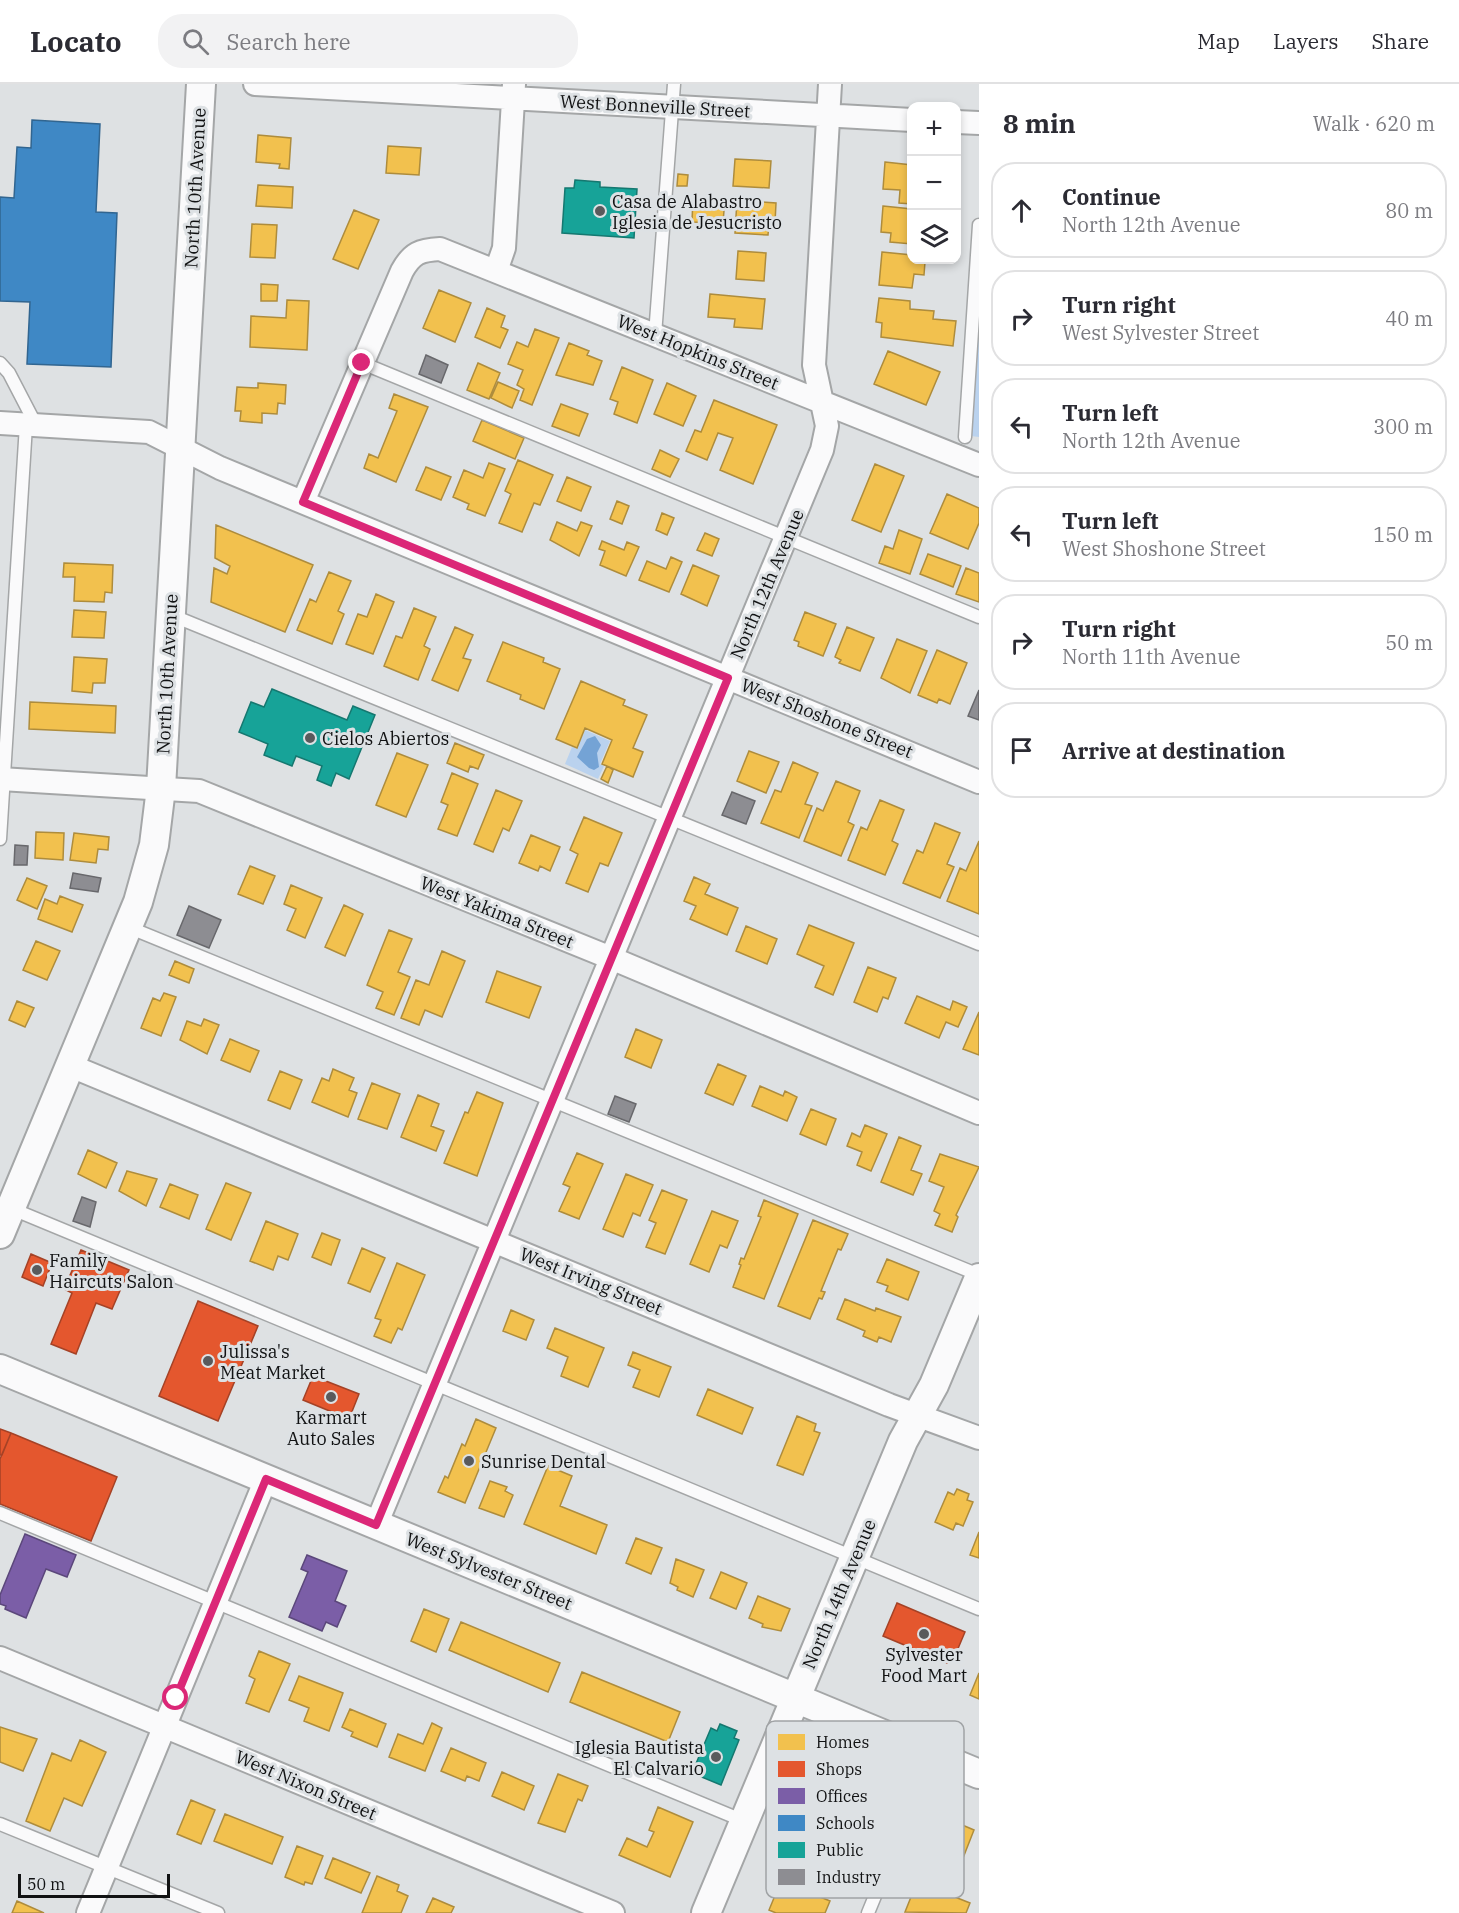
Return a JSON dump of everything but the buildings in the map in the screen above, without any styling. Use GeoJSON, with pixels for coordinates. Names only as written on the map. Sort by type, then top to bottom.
{"type":"FeatureCollection","features":[{"type":"Feature","properties":{"kind":"street","name":"North 10th Avenue"},"geometry":{"type":"LineString","coordinates":[[4,1215],[71,1066],[128,927],[150,863],[161,788],[201,84]]}},
{"type":"Feature","properties":{"kind":"street","name":"West Bonneville Street"},"geometry":{"type":"LineString","coordinates":[[255,84],[513,91],[671,107],[907,120]]}},
{"type":"Feature","properties":{"kind":"street","name":"North 12th Avenue"},"geometry":{"type":"LineString","coordinates":[[376,1525],[826,438],[824,403],[814,365],[830,84]]}},
{"type":"Feature","properties":{"kind":"street"},"geometry":{"type":"LineString","coordinates":[[496,271],[504,248],[513,91]]}},
{"type":"Feature","properties":{"kind":"street"},"geometry":{"type":"LineString","coordinates":[[961,122],[979,123]]}},
{"type":"Feature","properties":{"kind":"street","name":"West Hopkins Street"},"geometry":{"type":"LineString","coordinates":[[362,363],[402,271],[416,252],[440,249],[979,465]]}},
{"type":"Feature","properties":{"kind":"street"},"geometry":{"type":"LineString","coordinates":[[303,502],[362,363]]}},
{"type":"Feature","properties":{"kind":"street","name":"West Shoshone Street"},"geometry":{"type":"LineString","coordinates":[[0,423],[149,432],[220,468],[979,782]]}},
{"type":"Feature","properties":{"kind":"street","name":"West Yakima Street"},"geometry":{"type":"LineString","coordinates":[[2,779],[199,791],[611,958],[979,1113]]}},
{"type":"Feature","properties":{"kind":"street","name":"West Irving Street"},"geometry":{"type":"LineString","coordinates":[[71,1066],[889,1405],[979,1438]]}},
{"type":"Feature","properties":{"kind":"street","name":"North 14th Avenue"},"geometry":{"type":"LineString","coordinates":[[786,1721],[903,1441],[934,1385],[979,1276]]}},
{"type":"Feature","properties":{"kind":"street","name":"West Sylvester Street"},"geometry":{"type":"LineString","coordinates":[[0,1369],[851,1721]]}},
{"type":"Feature","properties":{"kind":"street"},"geometry":{"type":"LineString","coordinates":[[88,1913],[266,1479]]}},
{"type":"Feature","properties":{"kind":"street","name":"West Nixon Street"},"geometry":{"type":"LineString","coordinates":[[0,1658],[613,1913]]}},
{"type":"Feature","properties":{"kind":"street","name":"West Sylvester Street"},"geometry":{"type":"LineString","coordinates":[[964,1768],[979,1774]]}},
{"type":"Feature","properties":{"kind":"street","name":"North 14th Avenue"},"geometry":{"type":"LineString","coordinates":[[706,1913],[766,1769]]}},
{"type":"Feature","properties":{"kind":"lane"},"geometry":{"type":"LineString","coordinates":[[655,335],[674,84]]}},
{"type":"Feature","properties":{"kind":"lane"},"geometry":{"type":"LineString","coordinates":[[965,437],[979,225]]}},
{"type":"Feature","properties":{"kind":"lane"},"geometry":{"type":"LineString","coordinates":[[0,363],[9,373],[31,425],[2,779],[0,839]]}},
{"type":"Feature","properties":{"kind":"lane"},"geometry":{"type":"LineString","coordinates":[[362,363],[979,616]]}},
{"type":"Feature","properties":{"kind":"lane"},"geometry":{"type":"LineString","coordinates":[[170,615],[979,944]]}},
{"type":"Feature","properties":{"kind":"lane"},"geometry":{"type":"LineString","coordinates":[[128,927],[979,1276]]}},
{"type":"Feature","properties":{"kind":"lane"},"geometry":{"type":"LineString","coordinates":[[4,1215],[435,1383],[979,1610]]}},
{"type":"Feature","properties":{"kind":"lane"},"geometry":{"type":"LineString","coordinates":[[0,1513],[744,1821]]}},
{"type":"Feature","properties":{"kind":"lane"},"geometry":{"type":"LineString","coordinates":[[0,1824],[218,1913]]}},
{"type":"Feature","properties":{"kind":"lane"},"geometry":{"type":"LineString","coordinates":[[868,1913],[874,1898]]}},
{"type":"Feature","properties":{"kind":"shaded area"},"geometry":{"type":"Polygon","coordinates":[[[979,306],[979,437],[971,436],[979,306]]]}},
{"type":"Feature","properties":{"kind":"shaded area"},"geometry":{"type":"Polygon","coordinates":[[[585,730],[610,741],[600,764],[604,766],[598,779],[565,764],[572,747],[577,749],[585,730]]]}},
{"type":"Feature","properties":{"kind":"water"},"geometry":{"type":"Polygon","coordinates":[[[595,736],[601,745],[597,753],[599,767],[594,770],[577,757],[587,739],[595,736]]]}},
{"type":"Feature","properties":{"kind":"place","name":"Casa de Alabastro Iglesia de Jesucristo"},"geometry":{"type":"Point","coordinates":[600,211]}},
{"type":"Feature","properties":{"kind":"place","name":"Cielos Abiertos"},"geometry":{"type":"Point","coordinates":[310,738]}},
{"type":"Feature","properties":{"kind":"place","name":"Family Haircuts Salon"},"geometry":{"type":"Point","coordinates":[37,1270]}},
{"type":"Feature","properties":{"kind":"place","name":"Julissa's Meat Market"},"geometry":{"type":"Point","coordinates":[208,1361]}},
{"type":"Feature","properties":{"kind":"place","name":"Karmart Auto Sales"},"geometry":{"type":"Point","coordinates":[331,1397]}},
{"type":"Feature","properties":{"kind":"place","name":"Sunrise Dental"},"geometry":{"type":"Point","coordinates":[469,1461]}},
{"type":"Feature","properties":{"kind":"place","name":"Sylvester Food Mart"},"geometry":{"type":"Point","coordinates":[924,1634]}},
{"type":"Feature","properties":{"kind":"place","name":"Iglesia Bautista El Calvario"},"geometry":{"type":"Point","coordinates":[716,1757]}},
{"type":"Feature","properties":{"kind":"route"},"geometry":{"type":"LineString","coordinates":[[176,1698],[266,1479],[376,1525],[728,678],[303,502],[362,363]]}}]}
